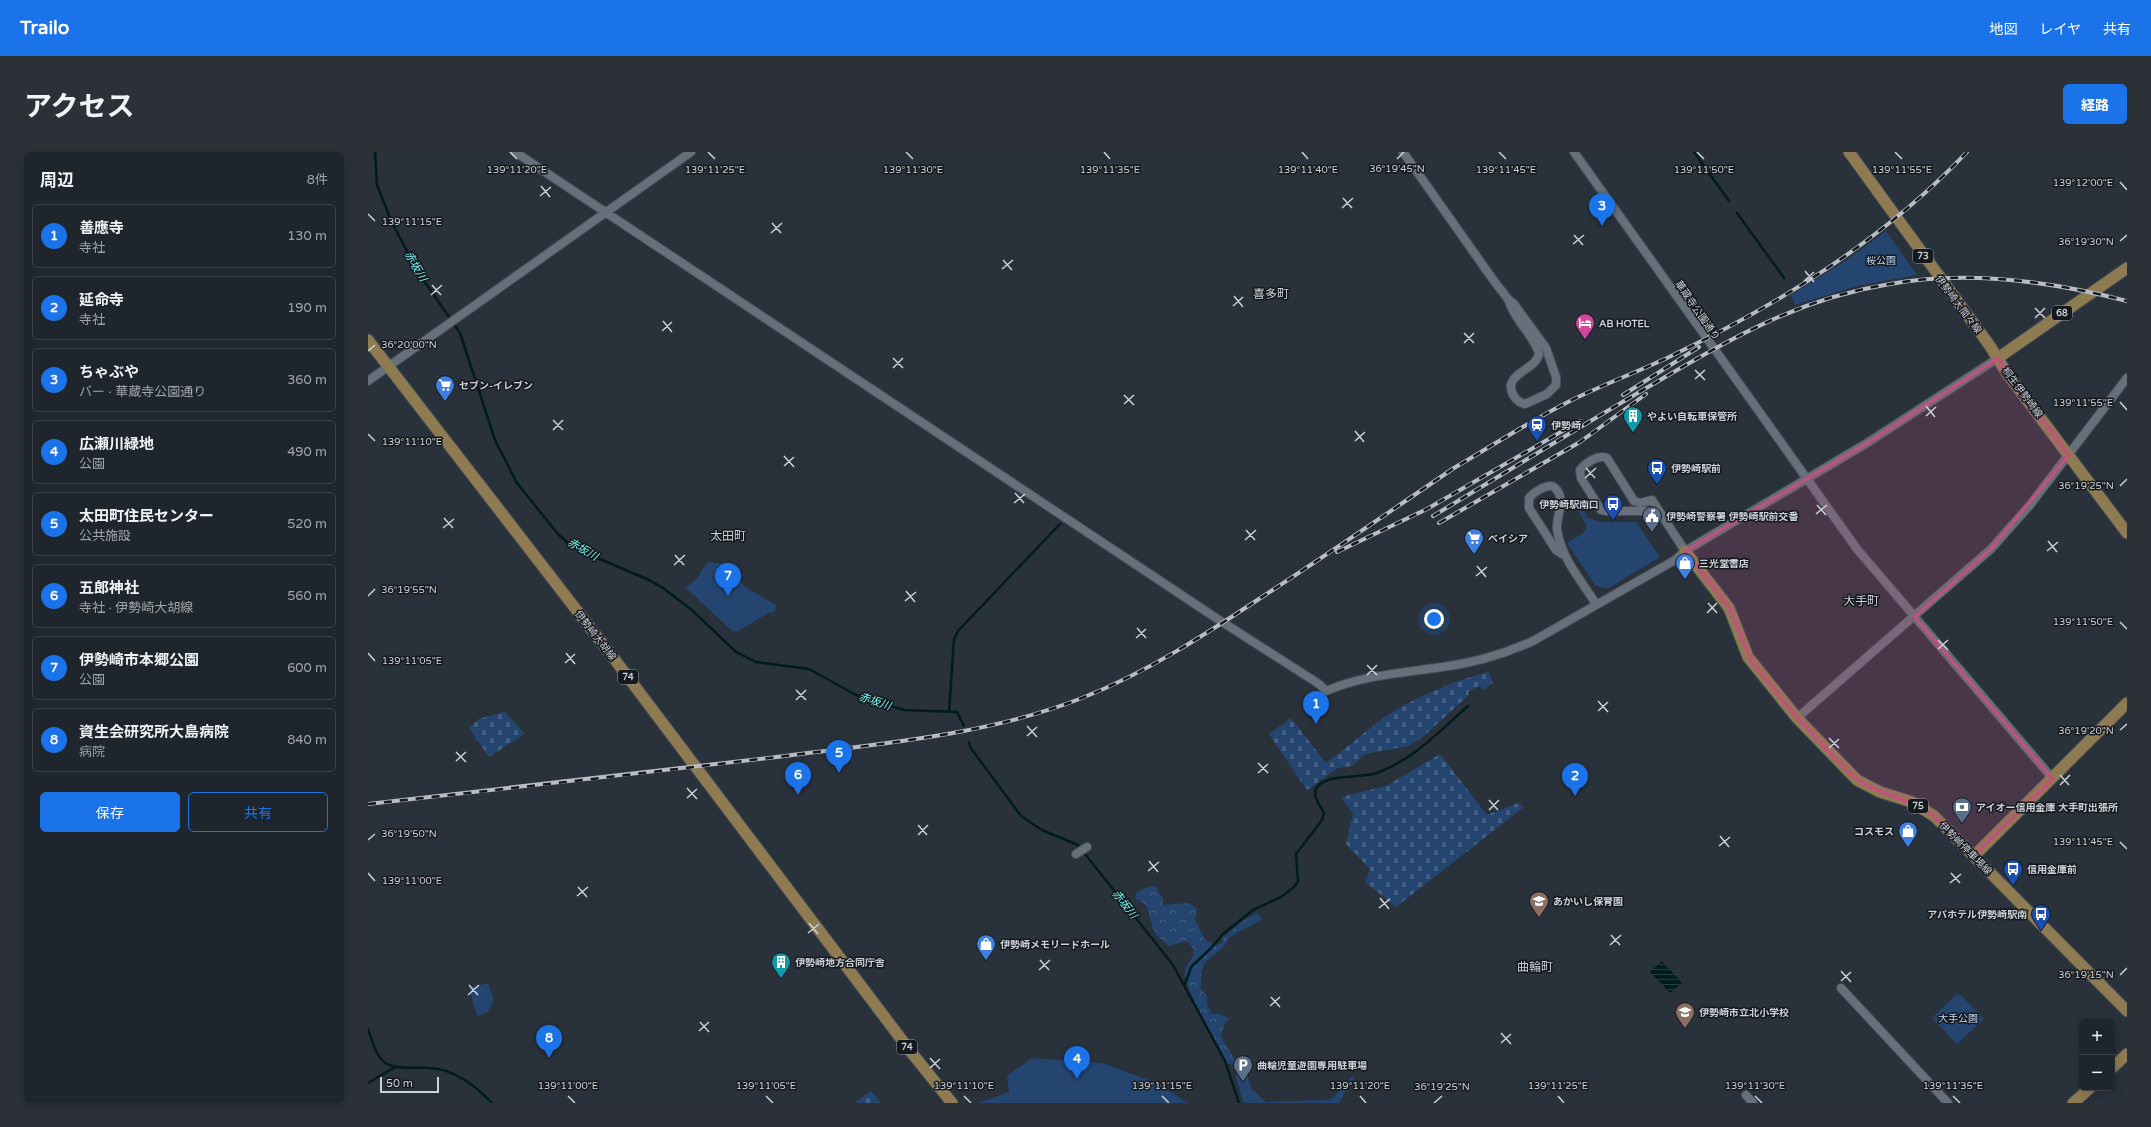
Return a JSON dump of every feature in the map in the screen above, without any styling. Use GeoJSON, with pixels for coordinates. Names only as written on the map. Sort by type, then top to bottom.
{"type":"FeatureCollection","features":[{"type":"Feature","properties":{"kind":"main road","name":"伊勢崎大間々線"},"geometry":{"type":"LineString","coordinates":[[1849,152],[1998,358]]}},
{"type":"Feature","properties":{"kind":"main road","name":"桐生伊勢崎線"},"geometry":{"type":"LineString","coordinates":[[2127,268],[1998,358],[2127,533]]}},
{"type":"Feature","properties":{"kind":"main road","name":"伊勢崎大胡線"},"geometry":{"type":"LineString","coordinates":[[368,340],[612,656],[951,1103]]}},
{"type":"Feature","properties":{"kind":"main road","name":"伊勢崎停車場線"},"geometry":{"type":"LineString","coordinates":[[1685,551],[1729,608],[1748,657],[1797,718],[1856,780],[1880,792],[1918,806],[1934,816],[2127,1011]]}},
{"type":"Feature","properties":{"kind":"main road"},"geometry":{"type":"LineString","coordinates":[[1974,856],[2127,703]]}},
{"type":"Feature","properties":{"kind":"main road"},"geometry":{"type":"LineString","coordinates":[[2115,1065],[2127,1054]]}},
{"type":"Feature","properties":{"kind":"main road"},"geometry":{"type":"LineString","coordinates":[[2073,1103],[2087,1091]]}},
{"type":"Feature","properties":{"kind":"street"},"geometry":{"type":"LineString","coordinates":[[515,152],[1216,618],[1320,684],[1326,691],[1374,676],[1442,667],[1489,658],[1533,641],[1675,560],[1685,551],[1867,444],[1998,358]]}},
{"type":"Feature","properties":{"kind":"street"},"geometry":{"type":"LineString","coordinates":[[368,381],[691,152]]}},
{"type":"Feature","properties":{"kind":"street"},"geometry":{"type":"LineString","coordinates":[[1402,152],[1508,300],[1511,308],[1533,339],[1539,353],[1536,361],[1519,374],[1511,384],[1512,393],[1515,398],[1525,404],[1552,391],[1556,385],[1556,377],[1542,342],[1514,304],[1508,300]]}},
{"type":"Feature","properties":{"kind":"street","name":"華蔵寺公園通り"},"geometry":{"type":"LineString","coordinates":[[1574,152],[1867,563],[2053,778]]}},
{"type":"Feature","properties":{"kind":"street"},"geometry":{"type":"LineString","coordinates":[[1797,718],[1915,617],[1991,549],[2030,505],[2127,378]]}},
{"type":"Feature","properties":{"kind":"street"},"geometry":{"type":"LineString","coordinates":[[1659,511],[1606,512],[1601,510],[1581,478],[1580,470],[1598,458],[1606,457],[1611,462],[1632,499],[1640,503],[1652,500],[1685,551]]}},
{"type":"Feature","properties":{"kind":"street"},"geometry":{"type":"LineString","coordinates":[[1564,555],[1556,550],[1529,508],[1529,498],[1547,486],[1553,486],[1557,489],[1561,498],[1557,528],[1564,555],[1596,604]]}},
{"type":"Feature","properties":{"kind":"street"},"geometry":{"type":"LineString","coordinates":[[1076,854],[1087,847]]}},
{"type":"Feature","properties":{"kind":"street"},"geometry":{"type":"LineString","coordinates":[[1841,988],[1948,1103]]}},
{"type":"Feature","properties":{"kind":"street"},"geometry":{"type":"LineString","coordinates":[[1746,1095],[1753,1103]]}},
{"type":"Feature","properties":{"kind":"highlighted area"},"geometry":{"type":"Polygon","coordinates":[[[1998,358],[2069,455],[1991,549],[1915,617],[2053,779],[1974,856],[1934,816],[1918,806],[1867,786],[1849,773],[1797,718],[1752,663],[1729,608],[1685,551],[1867,443],[1998,358]]]}},
{"type":"Feature","properties":{"kind":"green space","name":"桜公園"},"geometry":{"type":"Polygon","coordinates":[[[1886,231],[1917,275],[1857,286],[1795,305],[1791,295],[1845,261],[1886,231]]]}},
{"type":"Feature","properties":{"kind":"green space"},"geometry":{"type":"Polygon","coordinates":[[[1578,502],[1588,518],[1602,522],[1636,522],[1660,557],[1609,588],[1603,588],[1595,585],[1567,543],[1583,533],[1587,526],[1574,504],[1578,502]]]}},
{"type":"Feature","properties":{"kind":"green space"},"geometry":{"type":"Polygon","coordinates":[[[709,562],[727,564],[744,586],[776,605],[775,612],[768,613],[737,632],[731,630],[685,587],[697,578],[709,562]]]}},
{"type":"Feature","properties":{"kind":"green space"},"geometry":{"type":"Polygon","coordinates":[[[1488,672],[1493,682],[1484,690],[1479,686],[1468,692],[1469,695],[1425,735],[1409,746],[1365,754],[1352,766],[1338,768],[1307,790],[1269,734],[1291,718],[1326,763],[1391,713],[1431,692],[1460,680],[1488,672]]]}},
{"type":"Feature","properties":{"kind":"green space"},"geometry":{"type":"Polygon","coordinates":[[[503,712],[506,713],[525,734],[489,757],[469,728],[479,719],[503,712]]]}},
{"type":"Feature","properties":{"kind":"green space"},"geometry":{"type":"Polygon","coordinates":[[[1440,754],[1487,815],[1518,803],[1524,807],[1396,907],[1365,882],[1370,869],[1346,844],[1353,814],[1341,797],[1386,786],[1440,754]]]}},
{"type":"Feature","properties":{"kind":"green space"},"geometry":{"type":"Polygon","coordinates":[[[1155,886],[1163,899],[1163,905],[1189,903],[1197,909],[1195,919],[1205,940],[1216,945],[1222,943],[1223,938],[1244,920],[1257,913],[1263,919],[1228,938],[1225,945],[1206,961],[1201,976],[1201,989],[1207,996],[1207,1005],[1212,1014],[1220,1014],[1230,1019],[1225,1023],[1221,1036],[1235,1060],[1232,1065],[1227,1063],[1195,1003],[1186,979],[1185,971],[1187,965],[1194,955],[1192,946],[1186,941],[1169,946],[1163,941],[1153,928],[1146,905],[1135,898],[1137,892],[1147,887],[1155,886]]]}},
{"type":"Feature","properties":{"kind":"green space"},"geometry":{"type":"Polygon","coordinates":[[[488,983],[494,1000],[487,1013],[477,1016],[469,988],[488,983]]]}},
{"type":"Feature","properties":{"kind":"green space","name":"大手公園"},"geometry":{"type":"Polygon","coordinates":[[[1957,994],[1961,995],[1984,1019],[1957,1044],[1933,1019],[1934,1016],[1957,994]]]}},
{"type":"Feature","properties":{"kind":"green space"},"geometry":{"type":"Polygon","coordinates":[[[1032,1058],[1102,1063],[1157,1083],[1188,1103],[978,1103],[1009,1092],[1007,1076],[1032,1058]]]}},
{"type":"Feature","properties":{"kind":"green space"},"geometry":{"type":"Polygon","coordinates":[[[1246,1070],[1251,1088],[1266,1102],[1327,1100],[1333,1098],[1352,1076],[1354,1077],[1339,1103],[1244,1103],[1235,1075],[1246,1070]]]}},
{"type":"Feature","properties":{"kind":"green space"},"geometry":{"type":"Polygon","coordinates":[[[871,1091],[881,1103],[854,1103],[871,1091]]]}},
{"type":"Feature","properties":{"kind":"shaded area"},"geometry":{"type":"Polygon","coordinates":[[[1662,961],[1682,983],[1670,993],[1650,972],[1662,961]]]}},
{"type":"Feature","properties":{"kind":"waterway","name":"赤坂川"},"geometry":{"type":"LineString","coordinates":[[375,152],[377,185],[392,223],[420,275],[460,333],[495,440],[517,483],[557,533],[569,544],[586,553],[649,580],[663,588],[693,611],[736,652],[756,662],[809,669],[856,695],[904,710],[957,712],[964,726]]}},
{"type":"Feature","properties":{"kind":"waterway"},"geometry":{"type":"LineString","coordinates":[[1694,152],[1729,201]]}},
{"type":"Feature","properties":{"kind":"waterway"},"geometry":{"type":"LineString","coordinates":[[1737,213],[1784,278]]}},
{"type":"Feature","properties":{"kind":"waterway"},"geometry":{"type":"LineString","coordinates":[[949,711],[954,639],[958,631],[1060,524]]}},
{"type":"Feature","properties":{"kind":"waterway"},"geometry":{"type":"LineString","coordinates":[[1185,984],[1191,967],[1223,934],[1253,910],[1281,897],[1294,887],[1298,881],[1296,854],[1322,820],[1324,813],[1315,795],[1315,791],[1320,784],[1340,777],[1377,773],[1390,767],[1426,744],[1468,706]]}},
{"type":"Feature","properties":{"kind":"waterway","name":"赤坂川"},"geometry":{"type":"LineString","coordinates":[[969,742],[970,747],[1021,816],[1042,830],[1078,845],[1173,965],[1225,1061],[1239,1103]]}},
{"type":"Feature","properties":{"kind":"waterway"},"geometry":{"type":"LineString","coordinates":[[368,1029],[377,1053],[387,1064],[397,1067],[429,1068],[447,1071],[472,1085],[492,1103]]}},
{"type":"Feature","properties":{"kind":"waterway"},"geometry":{"type":"LineString","coordinates":[[368,1083],[397,1066]]}},
{"type":"Feature","properties":{"kind":"railway"},"geometry":{"type":"LineString","coordinates":[[368,804],[629,775],[898,742],[1010,721],[1046,711],[1082,698],[1130,676],[1199,638],[1454,468],[1540,417],[1582,395],[1667,358],[1708,338],[1788,293],[1864,243],[1934,184],[1967,152]]}},
{"type":"Feature","properties":{"kind":"railway"},"geometry":{"type":"LineString","coordinates":[[1433,516],[1707,353],[1764,324],[1793,311],[1824,300],[1856,291],[1890,284],[1920,280],[1979,278],[2039,283],[2127,301]]}},
{"type":"Feature","properties":{"kind":"railway"},"geometry":{"type":"LineString","coordinates":[[1623,395],[1699,347]]}},
{"type":"Feature","properties":{"kind":"railway"},"geometry":{"type":"LineString","coordinates":[[1439,523],[1580,442],[1646,394]]}},
{"type":"Feature","properties":{"kind":"railway"},"geometry":{"type":"LineString","coordinates":[[1337,552],[1427,509],[1580,421]]}},
{"type":"Feature","properties":{"kind":"place","name":"ちゃぶや"},"geometry":{"type":"Point","coordinates":[1602,226]}},
{"type":"Feature","properties":{"kind":"place","name":"AB HOTEL"},"geometry":{"type":"Point","coordinates":[1585,340]}},
{"type":"Feature","properties":{"kind":"place","name":"セブン-イレブン"},"geometry":{"type":"Point","coordinates":[445,402]}},
{"type":"Feature","properties":{"kind":"place","name":"やよい自転車保管所"},"geometry":{"type":"Point","coordinates":[1633,433]}},
{"type":"Feature","properties":{"kind":"place","name":"伊勢崎"},"geometry":{"type":"Point","coordinates":[1537,442]}},
{"type":"Feature","properties":{"kind":"place","name":"伊勢崎駅前"},"geometry":{"type":"Point","coordinates":[1657,485]}},
{"type":"Feature","properties":{"kind":"place","name":"伊勢崎駅南口"},"geometry":{"type":"Point","coordinates":[1613,521]}},
{"type":"Feature","properties":{"kind":"place","name":"伊勢崎警察署 伊勢崎駅前交番"},"geometry":{"type":"Point","coordinates":[1652,533]}},
{"type":"Feature","properties":{"kind":"place","name":"ベイシア"},"geometry":{"type":"Point","coordinates":[1474,555]}},
{"type":"Feature","properties":{"kind":"place","name":"三光堂書店"},"geometry":{"type":"Point","coordinates":[1685,580]}},
{"type":"Feature","properties":{"kind":"place","name":"伊勢崎市本郷公園"},"geometry":{"type":"Point","coordinates":[728,596]}},
{"type":"Feature","properties":{"kind":"place","name":"善應寺"},"geometry":{"type":"Point","coordinates":[1316,724]}},
{"type":"Feature","properties":{"kind":"place","name":"太田町住民センター"},"geometry":{"type":"Point","coordinates":[839,773]}},
{"type":"Feature","properties":{"kind":"place","name":"五郎神社"},"geometry":{"type":"Point","coordinates":[798,795]}},
{"type":"Feature","properties":{"kind":"place","name":"延命寺"},"geometry":{"type":"Point","coordinates":[1575,796]}},
{"type":"Feature","properties":{"kind":"place","name":"アイオー信用金庫 大手町出張所"},"geometry":{"type":"Point","coordinates":[1962,824]}},
{"type":"Feature","properties":{"kind":"place","name":"コスモス"},"geometry":{"type":"Point","coordinates":[1908,848]}},
{"type":"Feature","properties":{"kind":"place","name":"信用金庫前"},"geometry":{"type":"Point","coordinates":[2013,886]}},
{"type":"Feature","properties":{"kind":"place","name":"あかいし保育園"},"geometry":{"type":"Point","coordinates":[1539,918]}},
{"type":"Feature","properties":{"kind":"place","name":"アパホテル伊勢崎駅南"},"geometry":{"type":"Point","coordinates":[2041,931]}},
{"type":"Feature","properties":{"kind":"place","name":"伊勢崎メモリードホール"},"geometry":{"type":"Point","coordinates":[986,961]}},
{"type":"Feature","properties":{"kind":"place","name":"伊勢崎地方合同庁舎"},"geometry":{"type":"Point","coordinates":[781,979]}},
{"type":"Feature","properties":{"kind":"place","name":"伊勢崎市立北小学校"},"geometry":{"type":"Point","coordinates":[1685,1029]}},
{"type":"Feature","properties":{"kind":"place","name":"資生会研究所大島病院"},"geometry":{"type":"Point","coordinates":[549,1058]}},
{"type":"Feature","properties":{"kind":"place","name":"広瀬川緑地"},"geometry":{"type":"Point","coordinates":[1077,1079]}},
{"type":"Feature","properties":{"kind":"place","name":"曲輪児童遊園専用駐車場"},"geometry":{"type":"Point","coordinates":[1243,1082]}},
{"type":"Feature","properties":{"kind":"district","name":"喜多町"},"geometry":{"type":"Point","coordinates":[1271,294]}},
{"type":"Feature","properties":{"kind":"district","name":"太田町"},"geometry":{"type":"Point","coordinates":[728,536]}},
{"type":"Feature","properties":{"kind":"district","name":"大手町"},"geometry":{"type":"Point","coordinates":[1861,601]}},
{"type":"Feature","properties":{"kind":"district","name":"曲輪町"},"geometry":{"type":"Point","coordinates":[1535,967]}}]}
